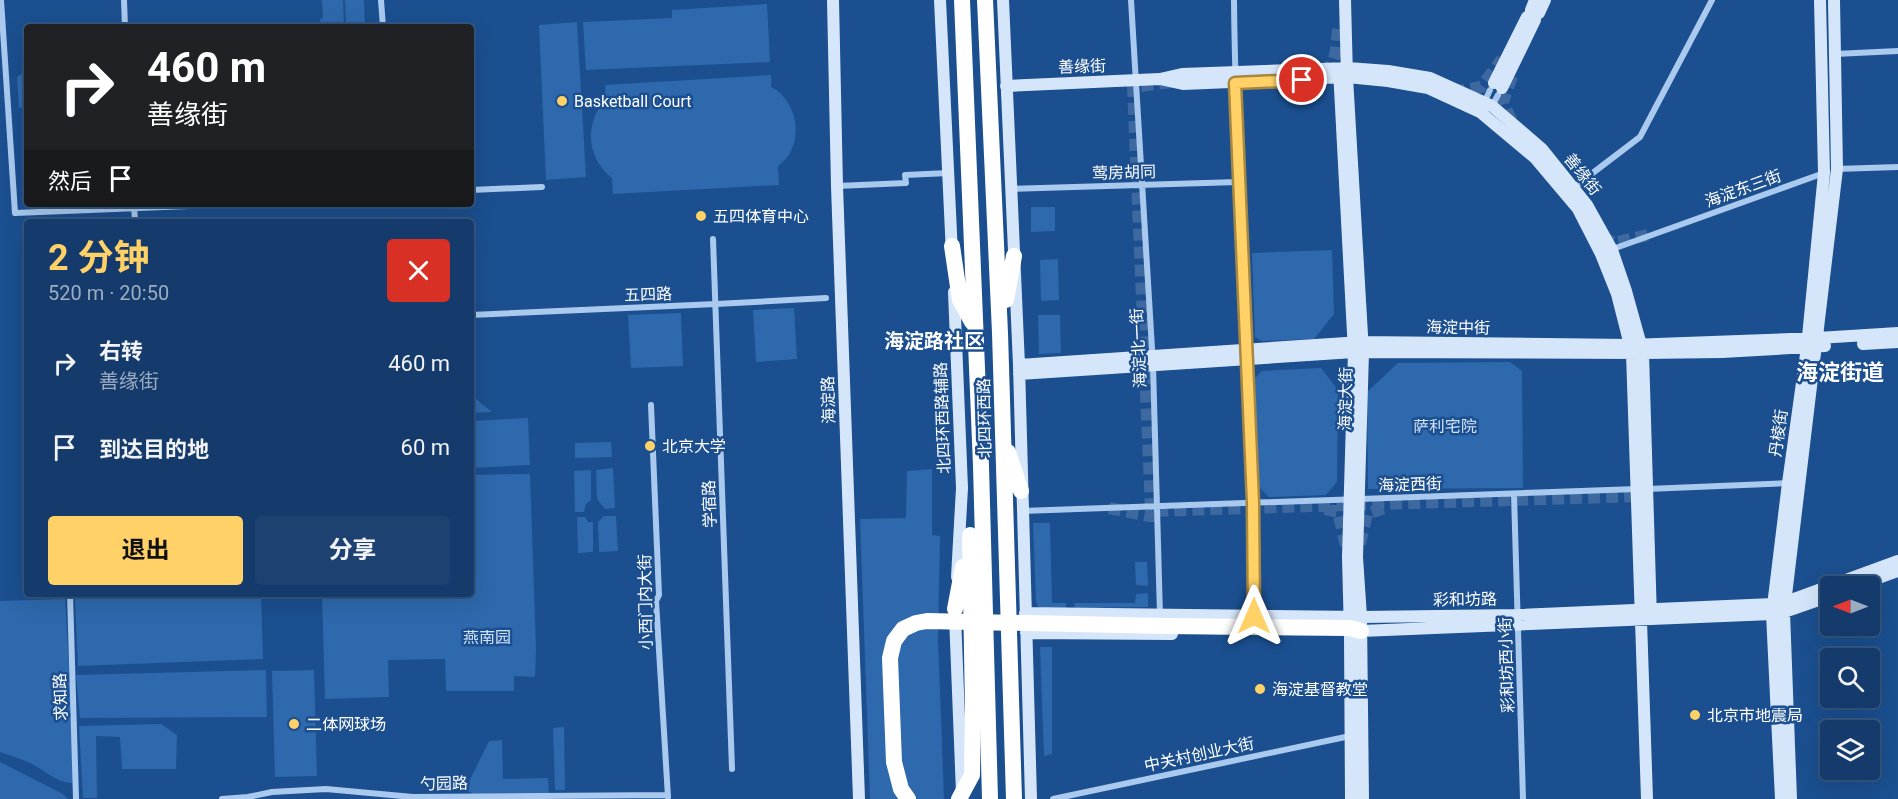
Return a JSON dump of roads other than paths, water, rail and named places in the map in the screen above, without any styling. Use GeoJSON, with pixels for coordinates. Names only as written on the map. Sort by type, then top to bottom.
{"type":"FeatureCollection","features":[{"type":"Feature","properties":{"kind":"highway","name":"北四环西路"},"geometry":{"type":"LineString","coordinates":[[962,0],[981,466],[990,799]]}},
{"type":"Feature","properties":{"kind":"highway","name":"北四环西路"},"geometry":{"type":"LineString","coordinates":[[985,0],[1000,333],[1014,799]]}},
{"type":"Feature","properties":{"kind":"highway"},"geometry":{"type":"LineString","coordinates":[[952,246],[960,300],[974,326]]}},
{"type":"Feature","properties":{"kind":"highway"},"geometry":{"type":"LineString","coordinates":[[1000,333],[1014,256]]}},
{"type":"Feature","properties":{"kind":"highway"},"geometry":{"type":"LineString","coordinates":[[1003,435],[1021,490]]}},
{"type":"Feature","properties":{"kind":"highway"},"geometry":{"type":"LineString","coordinates":[[955,609],[981,466]]}},
{"type":"Feature","properties":{"kind":"highway"},"geometry":{"type":"LineString","coordinates":[[961,799],[972,775],[970,535]]}},
{"type":"Feature","properties":{"kind":"highway"},"geometry":{"type":"LineString","coordinates":[[908,799],[901,789],[894,762],[890,658],[894,641],[903,629],[916,623],[927,621],[1163,620],[1354,625]]}},
{"type":"Feature","properties":{"kind":"main road","name":"海淀路"},"geometry":{"type":"LineString","coordinates":[[833,0],[837,186],[859,799]]}},
{"type":"Feature","properties":{"kind":"main road","name":"北四环西路辅路"},"geometry":{"type":"LineString","coordinates":[[940,0],[962,488],[955,609],[961,799]]}},
{"type":"Feature","properties":{"kind":"main road"},"geometry":{"type":"LineString","coordinates":[[1003,0],[1021,490],[1030,613],[1031,799]]}},
{"type":"Feature","properties":{"kind":"main road","name":"海淀大街"},"geometry":{"type":"LineString","coordinates":[[1337,0],[1358,347],[1355,499],[1348,557],[1363,799]]}},
{"type":"Feature","properties":{"kind":"main road","name":"海淀大街"},"geometry":{"type":"LineString","coordinates":[[1343,73],[1345,0]]}},
{"type":"Feature","properties":{"kind":"main road"},"geometry":{"type":"LineString","coordinates":[[1491,99],[1533,12],[1545,0]]}},
{"type":"Feature","properties":{"kind":"main road","name":"丹棱街"},"geometry":{"type":"LineString","coordinates":[[1812,342],[1824,172],[1820,0]]}},
{"type":"Feature","properties":{"kind":"main road","name":"丹棱街"},"geometry":{"type":"LineString","coordinates":[[1781,799],[1779,608],[1793,483],[1837,169],[1834,0]]}},
{"type":"Feature","properties":{"kind":"main road","name":"善缘街"},"geometry":{"type":"LineString","coordinates":[[1006,86],[1136,81],[1182,74],[1235,78],[1388,71],[1430,78],[1491,99],[1542,149],[1587,205],[1626,291],[1637,349],[1645,614],[1647,799]]}},
{"type":"Feature","properties":{"kind":"main road","name":"善缘街"},"geometry":{"type":"LineString","coordinates":[[1491,99],[1534,158],[1578,209],[1607,252]]}},
{"type":"Feature","properties":{"kind":"main road","name":"海淀中街"},"geometry":{"type":"LineString","coordinates":[[1812,342],[1898,333]]}},
{"type":"Feature","properties":{"kind":"main road","name":"海淀中街"},"geometry":{"type":"LineString","coordinates":[[1018,369],[1358,347],[1637,349],[1812,342],[1898,342]]}},
{"type":"Feature","properties":{"kind":"main road","name":"彩和坊路"},"geometry":{"type":"LineString","coordinates":[[1779,608],[1898,561]]}},
{"type":"Feature","properties":{"kind":"main road"},"geometry":{"type":"LineString","coordinates":[[1880,577],[1898,571]]}},
{"type":"Feature","properties":{"kind":"main road","name":"彩和坊路"},"geometry":{"type":"LineString","coordinates":[[1030,634],[1354,625],[1779,608],[1820,598]]}},
{"type":"Feature","properties":{"kind":"main road","name":"丹棱街"},"geometry":{"type":"LineString","coordinates":[[1779,608],[1791,799]]}},
{"type":"Feature","properties":{"kind":"main road","name":"彩和坊路"},"geometry":{"type":"LineString","coordinates":[[1030,613],[1163,620],[1254,616],[1354,625]]}},
{"type":"Feature","properties":{"kind":"main road","name":"海淀大街"},"geometry":{"type":"LineString","coordinates":[[1351,799],[1354,625]]}},
{"type":"Feature","properties":{"kind":"street"},"geometry":{"type":"LineString","coordinates":[[1,0],[15,213],[135,207]]}},
{"type":"Feature","properties":{"kind":"street"},"geometry":{"type":"LineString","coordinates":[[124,0],[125,24]]}},
{"type":"Feature","properties":{"kind":"street"},"geometry":{"type":"LineString","coordinates":[[381,0],[382,24]]}},
{"type":"Feature","properties":{"kind":"street","name":"海淀北一街"},"geometry":{"type":"LineString","coordinates":[[1131,0],[1153,360],[1163,620]]}},
{"type":"Feature","properties":{"kind":"street"},"geometry":{"type":"LineString","coordinates":[[1234,0],[1238,182],[1253,502],[1254,616]]}},
{"type":"Feature","properties":{"kind":"street"},"geometry":{"type":"LineString","coordinates":[[1573,188],[1640,137],[1712,0]]}},
{"type":"Feature","properties":{"kind":"street"},"geometry":{"type":"LineString","coordinates":[[1835,54],[1898,51]]}},
{"type":"Feature","properties":{"kind":"street","name":"海淀东三街"},"geometry":{"type":"LineString","coordinates":[[1607,252],[1824,172],[1837,169],[1898,167]]}},
{"type":"Feature","properties":{"kind":"street"},"geometry":{"type":"LineString","coordinates":[[837,186],[906,183],[906,175],[949,173]]}},
{"type":"Feature","properties":{"kind":"street","name":"莺房胡同"},"geometry":{"type":"LineString","coordinates":[[1011,189],[1238,182]]}},
{"type":"Feature","properties":{"kind":"street"},"geometry":{"type":"LineString","coordinates":[[474,190],[542,186]]}},
{"type":"Feature","properties":{"kind":"street","name":"学宿路"},"geometry":{"type":"LineString","coordinates":[[713,239],[732,769]]}},
{"type":"Feature","properties":{"kind":"street","name":"五四路"},"geometry":{"type":"LineString","coordinates":[[474,315],[826,298]]}},
{"type":"Feature","properties":{"kind":"street","name":"小西门内大街"},"geometry":{"type":"LineString","coordinates":[[651,405],[658,554],[659,595],[656,601],[668,797]]}},
{"type":"Feature","properties":{"kind":"street","name":"海淀西街"},"geometry":{"type":"LineString","coordinates":[[1022,512],[1793,483]]}},
{"type":"Feature","properties":{"kind":"street","name":"彩和坊西小街"},"geometry":{"type":"LineString","coordinates":[[1514,495],[1523,799]]}},
{"type":"Feature","properties":{"kind":"street","name":"求知路"},"geometry":{"type":"LineString","coordinates":[[70,597],[76,799]]}},
{"type":"Feature","properties":{"kind":"street","name":"中关村创业大街"},"geometry":{"type":"LineString","coordinates":[[1053,799],[1351,735]]}},
{"type":"Feature","properties":{"kind":"street","name":"勺园路"},"geometry":{"type":"LineString","coordinates":[[222,799],[272,792],[326,789],[413,797],[668,797]]}},
{"type":"Feature","properties":{"kind":"tunnel"},"geometry":{"type":"LineString","coordinates":[[1322,71],[1327,69],[1334,60],[1338,29]]}},
{"type":"Feature","properties":{"kind":"tunnel"},"geometry":{"type":"LineString","coordinates":[[1453,92],[1481,87],[1502,59]]}},
{"type":"Feature","properties":{"kind":"tunnel"},"geometry":{"type":"LineString","coordinates":[[1342,73],[1384,75],[1430,85],[1497,116],[1541,158],[1590,216],[1622,293],[1638,358],[1642,496],[1151,511],[1133,87],[1179,81],[1342,73]]}},
{"type":"Feature","properties":{"kind":"tunnel"},"geometry":{"type":"LineString","coordinates":[[1512,76],[1503,102],[1513,124]]}},
{"type":"Feature","properties":{"kind":"tunnel"},"geometry":{"type":"LineString","coordinates":[[1602,237],[1614,243],[1648,235]]}},
{"type":"Feature","properties":{"kind":"tunnel"},"geometry":{"type":"LineString","coordinates":[[1109,508],[1158,516]]}},
{"type":"Feature","properties":{"kind":"tunnel"},"geometry":{"type":"LineString","coordinates":[[1360,544],[1367,514],[1384,508]]}},
{"type":"Feature","properties":{"kind":"tunnel"},"geometry":{"type":"LineString","coordinates":[[1325,509],[1338,512],[1346,546]]}},
{"type":"Feature","properties":{"kind":"place","name":"Basketball Court"},"geometry":{"type":"Point","coordinates":[562,101]}},
{"type":"Feature","properties":{"kind":"place","name":"五四体育中心"},"geometry":{"type":"Point","coordinates":[701,216]}},
{"type":"Feature","properties":{"kind":"place","name":"北京大学"},"geometry":{"type":"Point","coordinates":[650,446]}},
{"type":"Feature","properties":{"kind":"place","name":"海淀基督教堂"},"geometry":{"type":"Point","coordinates":[1260,689]}},
{"type":"Feature","properties":{"kind":"place","name":"北京市地震局"},"geometry":{"type":"Point","coordinates":[1695,715]}},
{"type":"Feature","properties":{"kind":"place","name":"二体网球场"},"geometry":{"type":"Point","coordinates":[294,724]}},
{"type":"Feature","properties":{"kind":"district","name":"海淀路社区"},"geometry":{"type":"Point","coordinates":[934,341]}},
{"type":"Feature","properties":{"kind":"district","name":"海淀街道"},"geometry":{"type":"Point","coordinates":[1840,372]}},
{"type":"Feature","properties":{"kind":"park label","name":"萨利宅院"},"geometry":{"type":"Point","coordinates":[1445,426]}},
{"type":"Feature","properties":{"kind":"park label","name":"燕南园"},"geometry":{"type":"Point","coordinates":[487,637]}}]}
